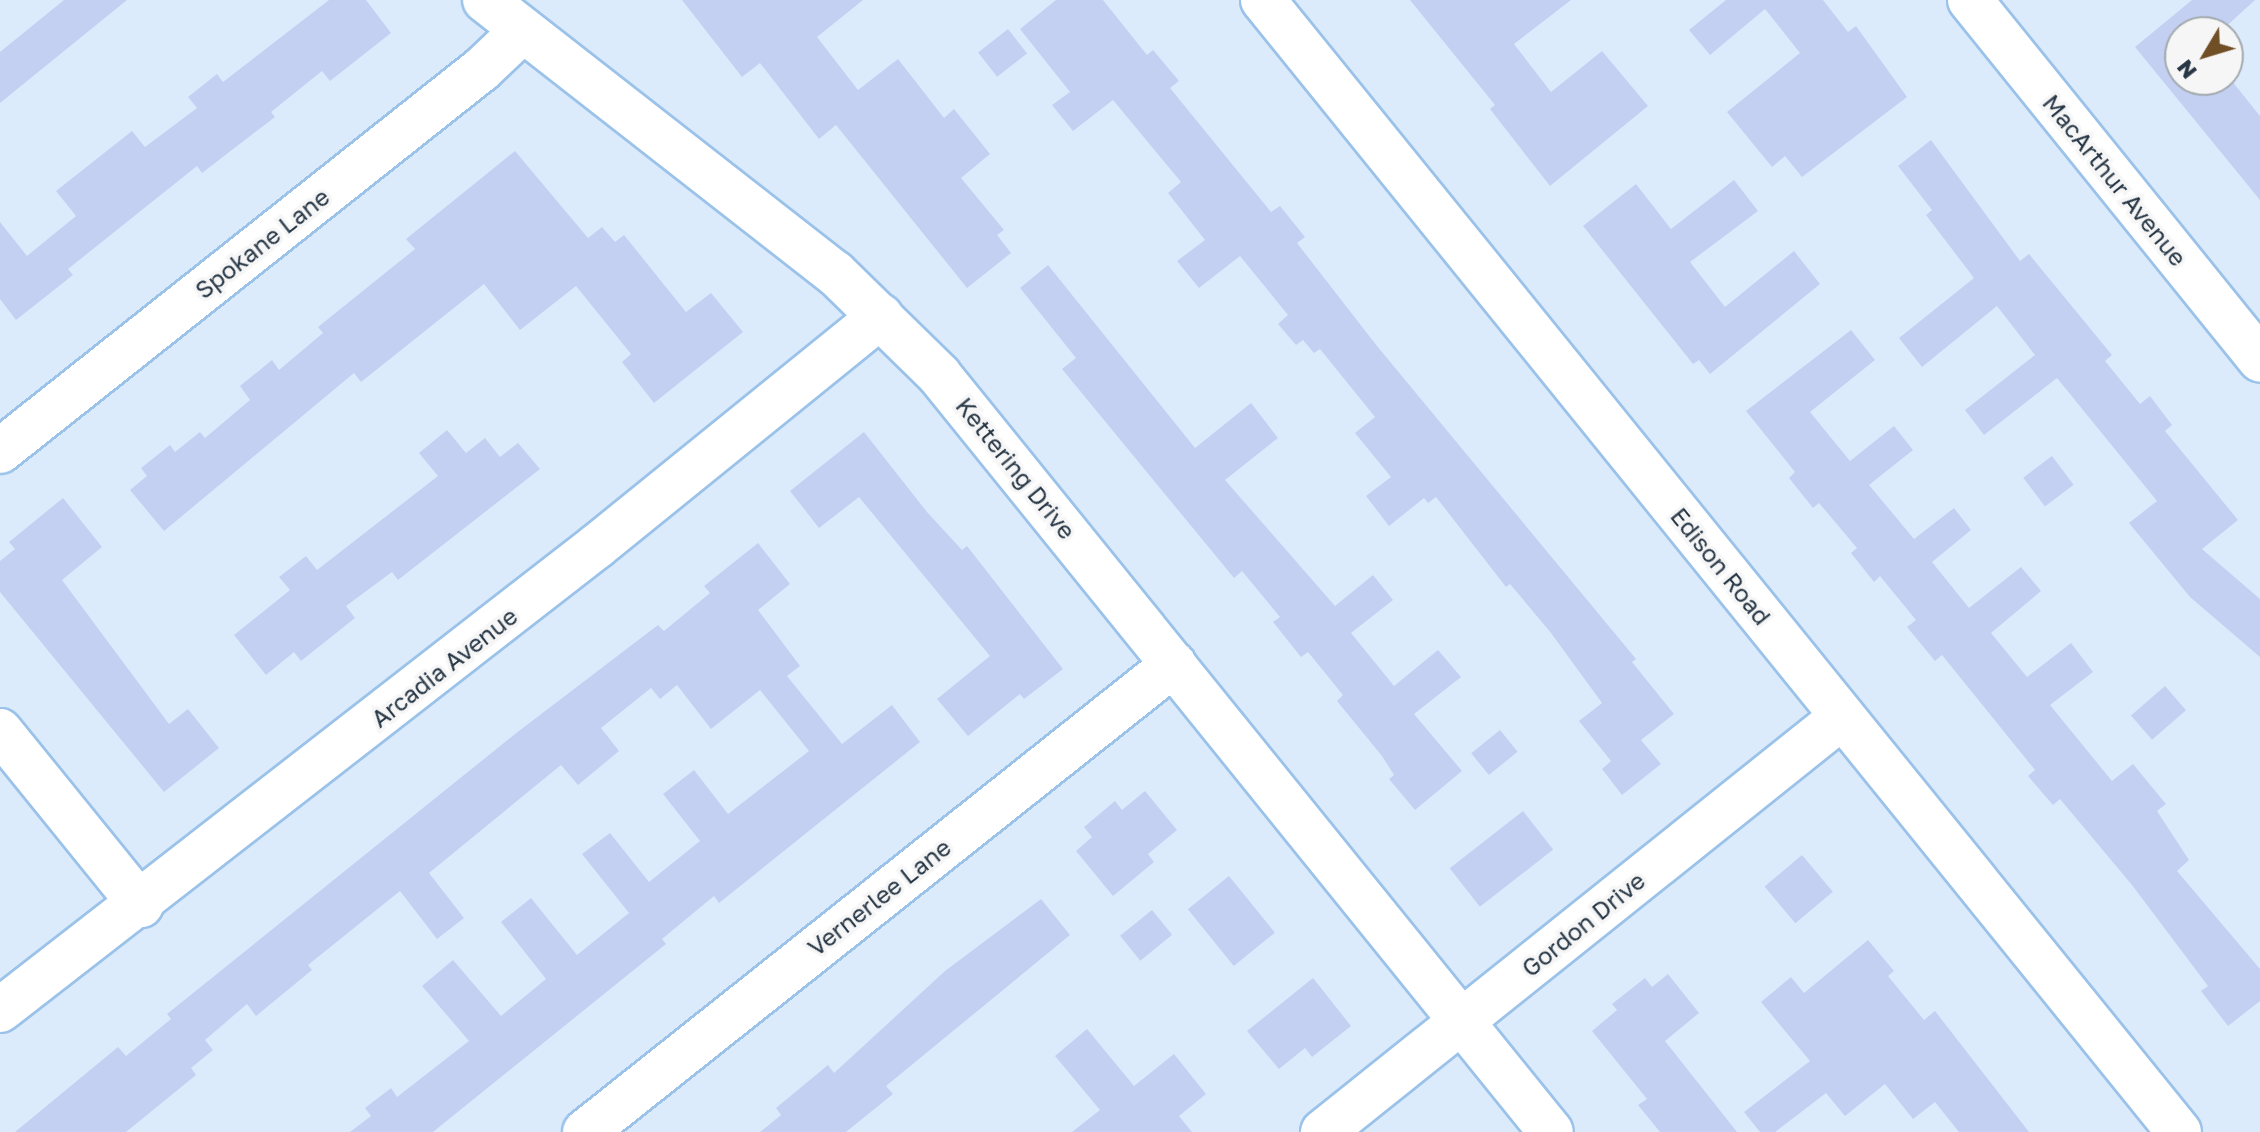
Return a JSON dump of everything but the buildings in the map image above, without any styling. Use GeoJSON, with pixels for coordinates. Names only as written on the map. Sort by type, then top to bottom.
{"type":"FeatureCollection","features":[{"type":"Feature","properties":{"kind":"street","name":"Kettering Drive"},"geometry":{"type":"LineString","coordinates":[[485,0],[521,32],[742,199],[881,316],[966,405],[1551,1132]]}},
{"type":"Feature","properties":{"kind":"street","name":"Edison Road"},"geometry":{"type":"LineString","coordinates":[[1263,0],[2179,1132]]}},
{"type":"Feature","properties":{"kind":"street","name":"MacArthur Avenue"},"geometry":{"type":"LineString","coordinates":[[1970,0],[2260,360]]}},
{"type":"Feature","properties":{"kind":"street","name":"Spokane Lane"},"geometry":{"type":"LineString","coordinates":[[0,451],[482,69],[521,32]]}},
{"type":"Feature","properties":{"kind":"street","name":"Arcadia Avenue"},"geometry":{"type":"LineString","coordinates":[[0,1010],[141,905],[881,316]]}},
{"type":"Feature","properties":{"kind":"street","name":"Vernerlee Lane"},"geometry":{"type":"LineString","coordinates":[[585,1132],[1174,664]]}},
{"type":"Feature","properties":{"kind":"street","name":"Gordon Drive"},"geometry":{"type":"LineString","coordinates":[[1323,1132],[1842,717]]}},
{"type":"Feature","properties":{"kind":"street"},"geometry":{"type":"LineString","coordinates":[[0,731],[141,905]]}}]}
